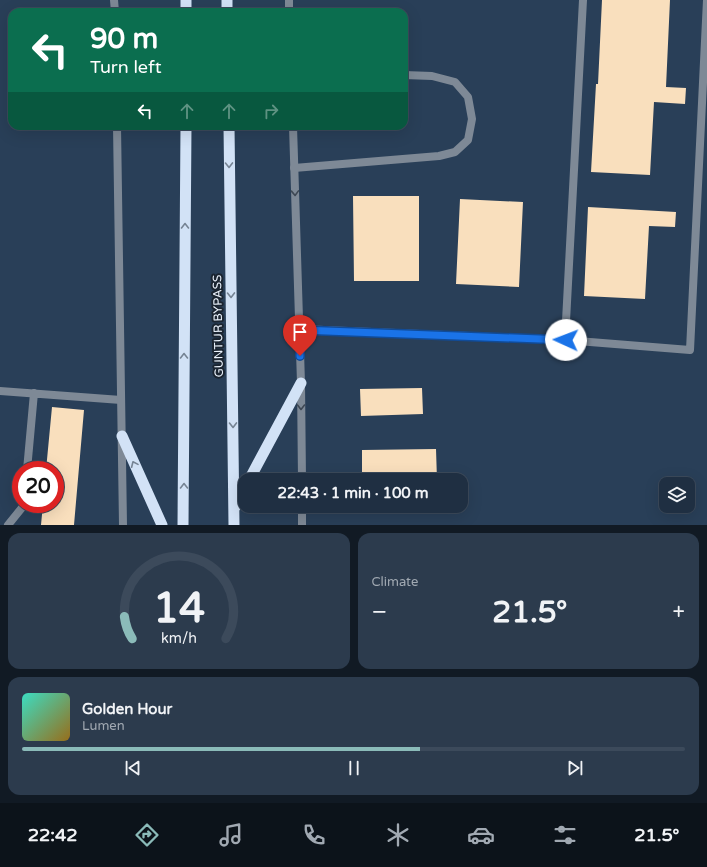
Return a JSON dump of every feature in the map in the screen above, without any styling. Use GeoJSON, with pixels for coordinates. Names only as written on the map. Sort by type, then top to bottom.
{"type":"FeatureCollection","features":[{"type":"Feature","properties":{"kind":"highway"},"geometry":{"type":"LineString","coordinates":[[184,525],[186,130]]}},
{"type":"Feature","properties":{"kind":"highway","name":"GUNTUR BYPASS"},"geometry":{"type":"LineString","coordinates":[[229,130],[234,525]]}},
{"type":"Feature","properties":{"kind":"highway"},"geometry":{"type":"LineString","coordinates":[[254,473],[301,383]]}},
{"type":"Feature","properties":{"kind":"highway"},"geometry":{"type":"LineString","coordinates":[[122,436],[162,525]]}},
{"type":"Feature","properties":{"kind":"highway"},"geometry":{"type":"LineString","coordinates":[[234,510],[238,502]]}},
{"type":"Feature","properties":{"kind":"street"},"geometry":{"type":"LineString","coordinates":[[566,340],[583,0]]}},
{"type":"Feature","properties":{"kind":"street"},"geometry":{"type":"LineString","coordinates":[[300,330],[566,340],[690,350],[707,0]]}},
{"type":"Feature","properties":{"kind":"street"},"geometry":{"type":"LineString","coordinates":[[294,168],[439,156],[455,152],[468,140],[472,119],[468,97],[455,82],[432,76],[408,75]]}},
{"type":"Feature","properties":{"kind":"street"},"geometry":{"type":"LineString","coordinates":[[117,130],[123,525]]}},
{"type":"Feature","properties":{"kind":"street"},"geometry":{"type":"LineString","coordinates":[[292,130],[300,330],[302,473]]}},
{"type":"Feature","properties":{"kind":"street"},"geometry":{"type":"LineString","coordinates":[[0,391],[121,400]]}},
{"type":"Feature","properties":{"kind":"street"},"geometry":{"type":"LineString","coordinates":[[28,461],[34,393]]}},
{"type":"Feature","properties":{"kind":"street"},"geometry":{"type":"LineString","coordinates":[[8,525],[18,513]]}},
{"type":"Feature","properties":{"kind":"street"},"geometry":{"type":"LineString","coordinates":[[302,513],[302,525]]}},
{"type":"Feature","properties":{"kind":"building"},"geometry":{"type":"Polygon","coordinates":[[[602,0],[670,0],[666,87],[686,88],[685,104],[654,102],[650,175],[591,172],[596,84],[598,84],[602,0]]]}},
{"type":"Feature","properties":{"kind":"building"},"geometry":{"type":"Polygon","coordinates":[[[353,196],[419,196],[419,281],[354,281],[353,196]]]}},
{"type":"Feature","properties":{"kind":"building"},"geometry":{"type":"Polygon","coordinates":[[[460,199],[523,202],[519,287],[456,284],[460,199]]]}},
{"type":"Feature","properties":{"kind":"building"},"geometry":{"type":"Polygon","coordinates":[[[588,207],[676,212],[675,227],[649,226],[645,299],[584,296],[588,207]]]}},
{"type":"Feature","properties":{"kind":"building"},"geometry":{"type":"Polygon","coordinates":[[[422,388],[423,414],[361,416],[360,389],[422,388]]]}},
{"type":"Feature","properties":{"kind":"building"},"geometry":{"type":"Polygon","coordinates":[[[52,407],[84,410],[74,525],[41,525],[42,513],[64,513],[64,461],[47,461],[52,407]]]}},
{"type":"Feature","properties":{"kind":"building"},"geometry":{"type":"Polygon","coordinates":[[[436,449],[437,473],[362,473],[362,450],[436,449]]]}},
{"type":"Feature","properties":{"kind":"route"},"geometry":{"type":"LineString","coordinates":[[300,356],[300,330],[566,340]]}}]}
